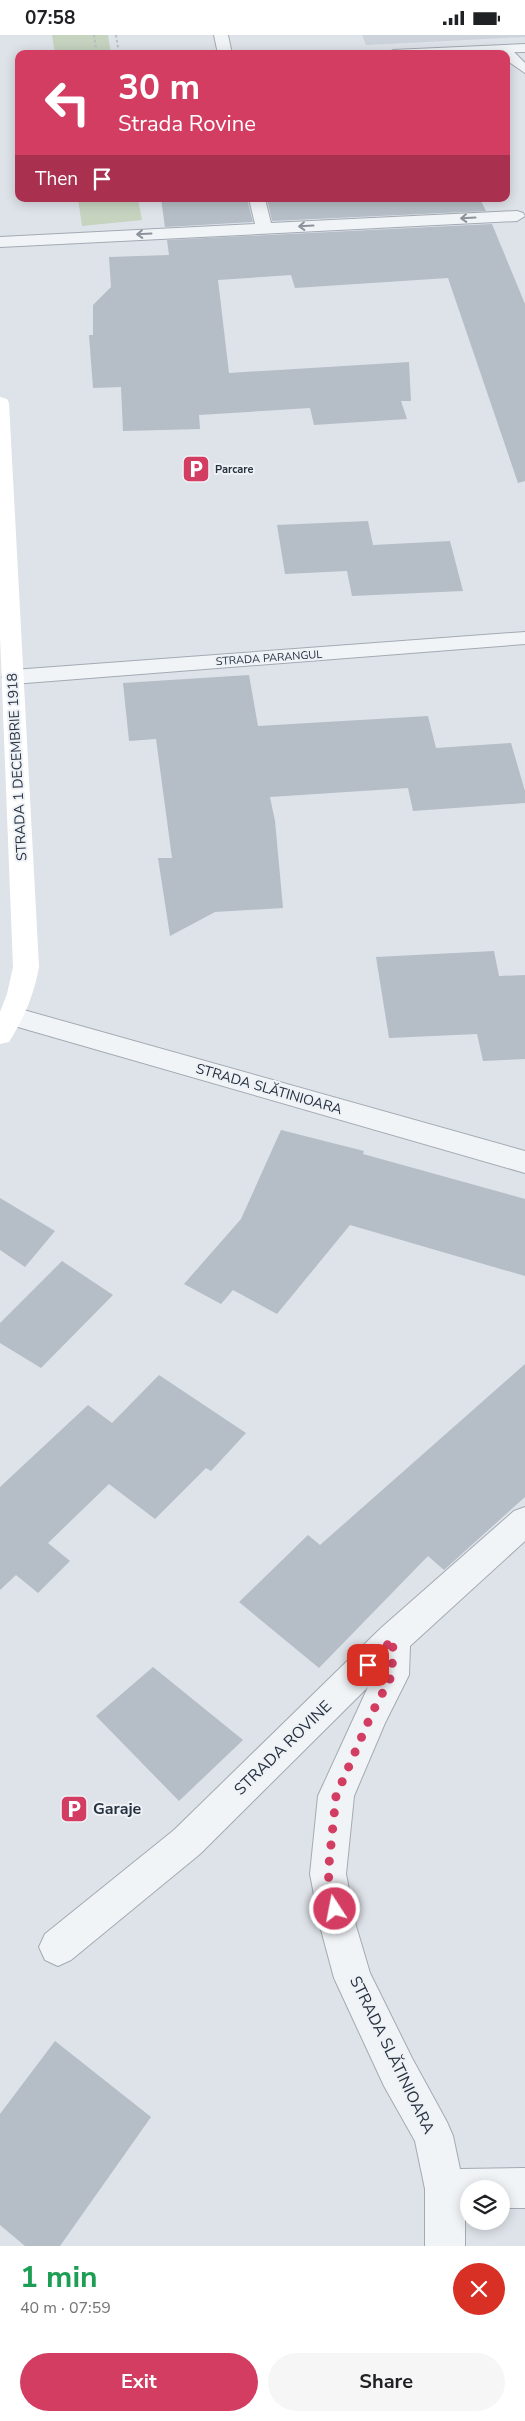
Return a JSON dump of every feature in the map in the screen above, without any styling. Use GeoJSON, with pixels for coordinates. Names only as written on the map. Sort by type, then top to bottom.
{"type":"FeatureCollection","features":[{"type":"Feature","properties":{"kind":"main road","name":"STRADA 1 DECEMBRIE 1918"},"geometry":{"type":"LineString","coordinates":[[0,403],[4,546],[13,677],[26,967],[22,991],[6,1026]]}},
{"type":"Feature","properties":{"kind":"street"},"geometry":{"type":"LineString","coordinates":[[221,35],[224,50]]}},
{"type":"Feature","properties":{"kind":"street"},"geometry":{"type":"LineString","coordinates":[[488,50],[525,48]]}},
{"type":"Feature","properties":{"kind":"street"},"geometry":{"type":"LineString","coordinates":[[510,200],[525,233]]}},
{"type":"Feature","properties":{"kind":"street"},"geometry":{"type":"LineString","coordinates":[[258,202],[264,229]]}},
{"type":"Feature","properties":{"kind":"street"},"geometry":{"type":"LineString","coordinates":[[0,242],[517,216]]}},
{"type":"Feature","properties":{"kind":"street","name":"STRADA PARANGUL"},"geometry":{"type":"LineString","coordinates":[[13,677],[525,638]]}},
{"type":"Feature","properties":{"kind":"street","name":"STRADA SLĂTINIOARA"},"geometry":{"type":"LineString","coordinates":[[6,1026],[525,1162]]}},
{"type":"Feature","properties":{"kind":"street","name":"STRADA ROVINE"},"geometry":{"type":"LineString","coordinates":[[58,1947],[188,1842],[393,1639],[525,1521]]}},
{"type":"Feature","properties":{"kind":"street","name":"STRADA SLĂTINIOARA"},"geometry":{"type":"LineString","coordinates":[[393,1639],[392,1675],[372,1713],[336,1796],[328,1874],[338,1926],[353,1977],[398,2072],[433,2136],[445,2189],[445,2246]]}},
{"type":"Feature","properties":{"kind":"street"},"geometry":{"type":"LineString","coordinates":[[445,2189],[525,2188]]}},
{"type":"Feature","properties":{"kind":"lane"},"geometry":{"type":"LineString","coordinates":[[510,57],[515,63],[525,69]]}},
{"type":"Feature","properties":{"kind":"path"},"geometry":{"type":"LineString","coordinates":[[94,35],[96,50]]}},
{"type":"Feature","properties":{"kind":"path"},"geometry":{"type":"LineString","coordinates":[[116,35],[118,50]]}},
{"type":"Feature","properties":{"kind":"shaded area"},"geometry":{"type":"Polygon","coordinates":[[[362,35],[525,35],[525,37],[366,45],[362,35]]]}},
{"type":"Feature","properties":{"kind":"green space"},"geometry":{"type":"Polygon","coordinates":[[[52,35],[108,35],[110,50],[54,50],[52,35]]]}},
{"type":"Feature","properties":{"kind":"green space"},"geometry":{"type":"Polygon","coordinates":[[[78,202],[139,202],[142,220],[82,226],[78,202]]]}},
{"type":"Feature","properties":{"kind":"building"},"geometry":{"type":"Polygon","coordinates":[[[161,202],[248,202],[253,222],[165,227],[161,202]]]}},
{"type":"Feature","properties":{"kind":"building"},"geometry":{"type":"Polygon","coordinates":[[[268,202],[482,202],[486,211],[272,221],[268,202]]]}},
{"type":"Feature","properties":{"kind":"building"},"geometry":{"type":"Polygon","coordinates":[[[492,224],[525,304],[525,481],[518,483],[448,278],[295,288],[291,275],[218,280],[229,373],[409,362],[411,401],[401,401],[407,419],[314,425],[310,408],[199,415],[200,429],[123,431],[121,387],[93,388],[89,335],[93,335],[93,305],[111,287],[109,257],[169,255],[167,240],[492,224]]]}},
{"type":"Feature","properties":{"kind":"building"},"geometry":{"type":"Polygon","coordinates":[[[368,521],[373,545],[450,541],[463,591],[352,596],[347,571],[285,574],[277,525],[368,521]]]}},
{"type":"Feature","properties":{"kind":"building"},"geometry":{"type":"Polygon","coordinates":[[[249,675],[258,726],[428,716],[436,748],[511,743],[525,791],[525,803],[413,811],[408,788],[270,797],[275,821],[283,908],[215,912],[170,936],[158,858],[172,858],[156,739],[129,741],[123,683],[249,675]]]}},
{"type":"Feature","properties":{"kind":"building"},"geometry":{"type":"Polygon","coordinates":[[[494,951],[499,976],[525,975],[525,1059],[483,1061],[477,1034],[389,1038],[376,957],[494,951]]]}},
{"type":"Feature","properties":{"kind":"building"},"geometry":{"type":"Polygon","coordinates":[[[281,1130],[364,1151],[363,1154],[525,1199],[525,1276],[350,1225],[277,1314],[233,1290],[221,1304],[184,1284],[241,1219],[281,1130]]]}},
{"type":"Feature","properties":{"kind":"building"},"geometry":{"type":"Polygon","coordinates":[[[0,1198],[55,1231],[25,1267],[0,1250],[0,1198]]]}},
{"type":"Feature","properties":{"kind":"building"},"geometry":{"type":"Polygon","coordinates":[[[62,1261],[113,1295],[41,1368],[0,1343],[0,1323],[62,1261]]]}},
{"type":"Feature","properties":{"kind":"building"},"geometry":{"type":"Polygon","coordinates":[[[525,1364],[525,1497],[444,1570],[428,1556],[319,1668],[239,1602],[308,1535],[320,1545],[525,1364]]]}},
{"type":"Feature","properties":{"kind":"building"},"geometry":{"type":"Polygon","coordinates":[[[159,1375],[246,1433],[211,1471],[206,1468],[155,1519],[109,1484],[48,1543],[70,1561],[38,1593],[16,1575],[0,1590],[0,1487],[88,1405],[112,1423],[159,1375]]]}},
{"type":"Feature","properties":{"kind":"building"},"geometry":{"type":"Polygon","coordinates":[[[153,1667],[243,1740],[179,1801],[96,1716],[153,1667]]]}},
{"type":"Feature","properties":{"kind":"building"},"geometry":{"type":"Polygon","coordinates":[[[55,2041],[151,2117],[60,2246],[25,2246],[0,2225],[0,2114],[55,2041]]]}},
{"type":"Feature","properties":{"kind":"place","name":"Parcare"},"geometry":{"type":"Point","coordinates":[196,469]}},
{"type":"Feature","properties":{"kind":"place","name":"Garaje"},"geometry":{"type":"Point","coordinates":[74,1809]}},
{"type":"Feature","properties":{"kind":"route"},"geometry":{"type":"LineString","coordinates":[[335,1909],[328,1874],[336,1796],[372,1713],[392,1675],[393,1639],[368,1665]]}}]}
